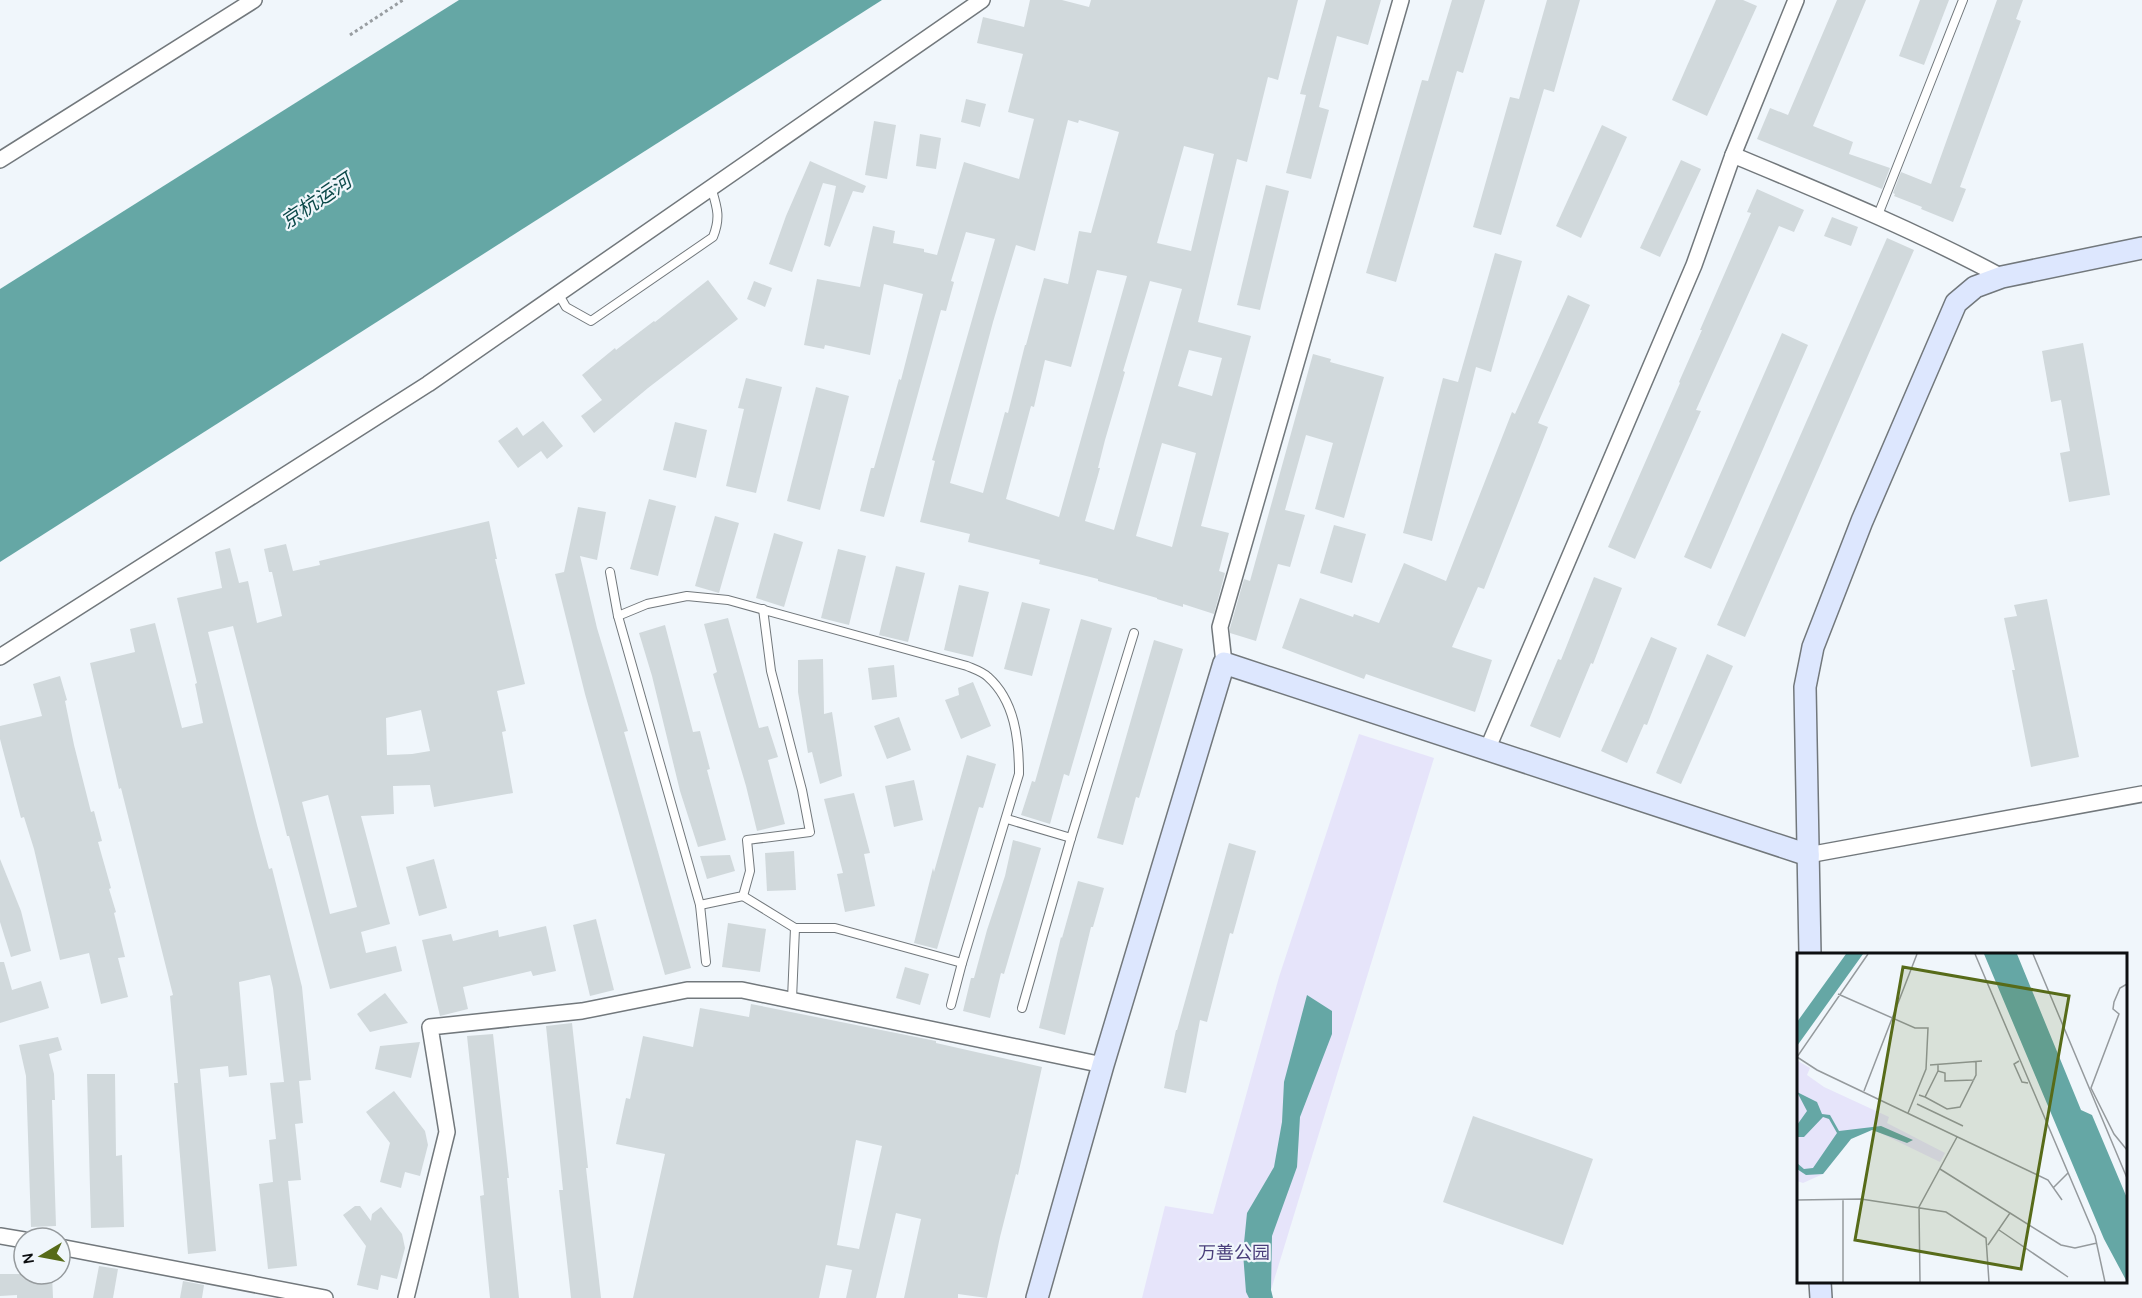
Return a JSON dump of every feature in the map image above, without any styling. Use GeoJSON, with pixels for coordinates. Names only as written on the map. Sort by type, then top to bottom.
{"type":"FeatureCollection","features":[{"type":"Feature","properties":{"kind":"street"},"geometry":{"type":"LineString","coordinates":[[0,160],[254,0]]}},
{"type":"Feature","properties":{"kind":"street"},"geometry":{"type":"LineString","coordinates":[[0,657],[428,384],[982,0]]}},
{"type":"Feature","properties":{"kind":"street"},"geometry":{"type":"LineString","coordinates":[[1037,1298],[1103,1065],[1224,663],[1220,627],[1401,0]]}},
{"type":"Feature","properties":{"kind":"street"},"geometry":{"type":"LineString","coordinates":[[1487,750],[1694,265],[1733,155],[1796,0]]}},
{"type":"Feature","properties":{"kind":"street"},"geometry":{"type":"LineString","coordinates":[[1733,155],[1878,215],[2001,277]]}},
{"type":"Feature","properties":{"kind":"street"},"geometry":{"type":"LineString","coordinates":[[1810,953],[1805,687],[1813,646],[1862,521],[1956,303],[1975,287],[2001,277],[2142,248]]}},
{"type":"Feature","properties":{"kind":"street"},"geometry":{"type":"LineString","coordinates":[[1224,663],[1808,855],[2142,794]]}},
{"type":"Feature","properties":{"kind":"street"},"geometry":{"type":"LineString","coordinates":[[406,1298],[447,1132],[430,1027],[582,1011],[687,990],[742,990],[1103,1065]]}},
{"type":"Feature","properties":{"kind":"street"},"geometry":{"type":"LineString","coordinates":[[72,1249],[326,1298]]}},
{"type":"Feature","properties":{"kind":"street"},"geometry":{"type":"LineString","coordinates":[[1820,1283],[1821,1298]]}},
{"type":"Feature","properties":{"kind":"lane"},"geometry":{"type":"LineString","coordinates":[[1878,215],[1963,0]]}},
{"type":"Feature","properties":{"kind":"lane"},"geometry":{"type":"LineString","coordinates":[[558,293],[566,307],[591,321],[713,237],[719,212],[711,187]]}},
{"type":"Feature","properties":{"kind":"lane"},"geometry":{"type":"LineString","coordinates":[[610,572],[618,616],[700,905],[706,962]]}},
{"type":"Feature","properties":{"kind":"lane"},"geometry":{"type":"LineString","coordinates":[[618,616],[647,604],[687,596],[728,600],[967,666],[987,676],[1001,693],[1013,717],[1019,748],[1019,774],[951,1005]]}},
{"type":"Feature","properties":{"kind":"lane"},"geometry":{"type":"LineString","coordinates":[[743,896],[750,871],[747,840],[810,832],[802,790],[771,671],[763,609]]}},
{"type":"Feature","properties":{"kind":"lane"},"geometry":{"type":"LineString","coordinates":[[1022,1008],[1134,633]]}},
{"type":"Feature","properties":{"kind":"lane"},"geometry":{"type":"LineString","coordinates":[[1007,819],[1071,838]]}},
{"type":"Feature","properties":{"kind":"lane"},"geometry":{"type":"LineString","coordinates":[[700,905],[743,896],[795,928],[835,928],[962,963]]}},
{"type":"Feature","properties":{"kind":"lane"},"geometry":{"type":"LineString","coordinates":[[792,999],[795,928]]}},
{"type":"Feature","properties":{"kind":"path"},"geometry":{"type":"LineString","coordinates":[[350,36],[403,0]]}},
{"type":"Feature","properties":{"kind":"green space","name":"万善公园"},"geometry":{"type":"Polygon","coordinates":[[[1359,734],[1434,758],[1271,1290],[1273,1298],[1142,1298],[1165,1206],[1213,1214],[1279,977],[1359,734]]]}},
{"type":"Feature","properties":{"kind":"water","name":"京杭运河"},"geometry":{"type":"Polygon","coordinates":[[[459,0],[882,0],[0,562],[0,289],[459,0]]]}},
{"type":"Feature","properties":{"kind":"water"},"geometry":{"type":"Polygon","coordinates":[[[1307,995],[1332,1011],[1332,1034],[1300,1117],[1297,1167],[1272,1236],[1271,1290],[1273,1298],[1249,1298],[1246,1292],[1243,1253],[1247,1213],[1274,1167],[1282,1122],[1284,1082],[1307,995]]]}},
{"type":"Feature","properties":{"kind":"building"},"geometry":{"type":"Polygon","coordinates":[[[1030,0],[1062,0],[1089,7],[1091,0],[1298,0],[1278,80],[1268,77],[1247,162],[1237,159],[1198,322],[1251,336],[1201,526],[1229,533],[1219,571],[1225,573],[1214,614],[1039,564],[1040,560],[968,542],[970,534],[920,522],[935,461],[932,460],[995,239],[966,232],[951,281],[954,282],[946,311],[941,310],[884,517],[860,511],[871,468],[874,468],[899,379],[901,380],[923,294],[884,284],[870,355],[825,345],[824,349],[804,345],[817,279],[860,287],[873,226],[895,231],[893,243],[924,249],[924,252],[937,255],[964,162],[1019,179],[1034,119],[1008,112],[1023,54],[977,43],[983,17],[1024,27],[1030,0]],[[1068,120],[1035,251],[1016,245],[950,483],[983,493],[1005,412],[1008,413],[1044,278],[1068,284],[1079,231],[1091,233],[1119,132],[1079,120],[1078,123],[1068,120]],[[1184,146],[1157,243],[1191,251],[1214,154],[1184,146]],[[1097,270],[1071,367],[1045,360],[1034,407],[1031,406],[1006,499],[1059,517],[1127,276],[1097,270]],[[1150,281],[1123,371],[1125,372],[1085,521],[1114,530],[1182,289],[1150,281]],[[1189,350],[1178,386],[1212,396],[1222,358],[1189,350]],[[1162,443],[1136,536],[1172,547],[1196,453],[1162,443]]]}},
{"type":"Feature","properties":{"kind":"building"},"geometry":{"type":"Polygon","coordinates":[[[1326,0],[1381,0],[1368,45],[1337,36],[1319,107],[1329,110],[1311,179],[1286,173],[1306,95],[1300,94],[1326,0]]]}},
{"type":"Feature","properties":{"kind":"building"},"geometry":{"type":"Polygon","coordinates":[[[1452,0],[1485,0],[1463,73],[1457,71],[1396,282],[1366,273],[1422,80],[1428,81],[1452,0]]]}},
{"type":"Feature","properties":{"kind":"building"},"geometry":{"type":"Polygon","coordinates":[[[1547,0],[1580,0],[1554,92],[1544,89],[1501,235],[1473,227],[1510,97],[1519,99],[1547,0]]]}},
{"type":"Feature","properties":{"kind":"building"},"geometry":{"type":"Polygon","coordinates":[[[1716,0],[1743,0],[1757,6],[1707,116],[1672,100],[1716,0]]]}},
{"type":"Feature","properties":{"kind":"building"},"geometry":{"type":"Polygon","coordinates":[[[1837,0],[1866,0],[1813,126],[1853,142],[1849,154],[1890,168],[1882,189],[1757,139],[1770,108],[1788,115],[1837,0]]]}},
{"type":"Feature","properties":{"kind":"building"},"geometry":{"type":"Polygon","coordinates":[[[1920,0],[1949,0],[1924,65],[1899,56],[1920,0]]]}},
{"type":"Feature","properties":{"kind":"building"},"geometry":{"type":"Polygon","coordinates":[[[1997,0],[2023,0],[2016,19],[2021,21],[1960,187],[1966,189],[1953,222],[1894,196],[1893,193],[1901,172],[1931,184],[1997,0]]]}},
{"type":"Feature","properties":{"kind":"building"},"geometry":{"type":"Polygon","coordinates":[[[966,99],[986,104],[980,127],[961,122],[966,99]]]}},
{"type":"Feature","properties":{"kind":"building"},"geometry":{"type":"Polygon","coordinates":[[[874,121],[896,125],[887,179],[865,175],[874,121]]]}},
{"type":"Feature","properties":{"kind":"building"},"geometry":{"type":"Polygon","coordinates":[[[1602,125],[1627,137],[1581,238],[1556,226],[1602,125]]]}},
{"type":"Feature","properties":{"kind":"building"},"geometry":{"type":"Polygon","coordinates":[[[920,134],[941,138],[936,169],[916,166],[920,134]]]}},
{"type":"Feature","properties":{"kind":"building"},"geometry":{"type":"Polygon","coordinates":[[[1681,160],[1701,169],[1660,257],[1640,248],[1681,160]]]}},
{"type":"Feature","properties":{"kind":"building"},"geometry":{"type":"Polygon","coordinates":[[[810,161],[866,186],[863,193],[853,191],[830,247],[824,245],[836,186],[823,183],[792,272],[769,264],[786,216],[810,161]]]}},
{"type":"Feature","properties":{"kind":"building"},"geometry":{"type":"Polygon","coordinates":[[[1266,185],[1289,191],[1260,310],[1237,305],[1266,185]]]}},
{"type":"Feature","properties":{"kind":"building"},"geometry":{"type":"Polygon","coordinates":[[[1757,189],[1804,210],[1794,232],[1779,226],[1696,410],[1701,411],[1635,559],[1608,547],[1751,213],[1747,212],[1757,189]]]}},
{"type":"Feature","properties":{"kind":"building"},"geometry":{"type":"Polygon","coordinates":[[[1832,217],[1858,227],[1851,246],[1824,236],[1832,217]]]}},
{"type":"Feature","properties":{"kind":"building"},"geometry":{"type":"Polygon","coordinates":[[[1887,238],[1914,250],[1745,637],[1717,625],[1887,238]]]}},
{"type":"Feature","properties":{"kind":"building"},"geometry":{"type":"Polygon","coordinates":[[[1495,253],[1522,261],[1491,372],[1476,367],[1432,541],[1403,533],[1443,378],[1458,382],[1495,253]]]}},
{"type":"Feature","properties":{"kind":"building"},"geometry":{"type":"Polygon","coordinates":[[[708,280],[738,319],[594,433],[581,416],[602,400],[582,375],[708,280]]]}},
{"type":"Feature","properties":{"kind":"building"},"geometry":{"type":"Polygon","coordinates":[[[754,281],[772,288],[765,307],[747,299],[754,281]]]}},
{"type":"Feature","properties":{"kind":"building"},"geometry":{"type":"Polygon","coordinates":[[[1568,295],[1590,305],[1538,423],[1548,427],[1484,589],[1478,587],[1452,647],[1492,660],[1475,712],[1366,674],[1364,679],[1282,648],[1300,598],[1353,617],[1354,614],[1379,623],[1404,563],[1446,581],[1512,412],[1515,414],[1568,295]]]}},
{"type":"Feature","properties":{"kind":"building"},"geometry":{"type":"Polygon","coordinates":[[[1782,333],[1808,345],[1711,569],[1684,557],[1782,333]]]}},
{"type":"Feature","properties":{"kind":"building"},"geometry":{"type":"Polygon","coordinates":[[[2083,343],[2110,495],[2069,502],[2060,453],[2070,451],[2061,400],[2051,402],[2042,351],[2083,343]]]}},
{"type":"Feature","properties":{"kind":"building"},"geometry":{"type":"Polygon","coordinates":[[[1313,354],[1331,359],[1330,362],[1384,377],[1344,518],[1315,509],[1333,443],[1306,435],[1285,510],[1305,515],[1290,567],[1278,564],[1256,641],[1230,633],[1230,628],[1244,579],[1250,581],[1313,354]]]}},
{"type":"Feature","properties":{"kind":"building"},"geometry":{"type":"Polygon","coordinates":[[[746,378],[782,387],[756,493],[726,486],[744,409],[738,408],[746,378]]]}},
{"type":"Feature","properties":{"kind":"building"},"geometry":{"type":"Polygon","coordinates":[[[816,387],[849,396],[820,510],[787,501],[816,387]]]}},
{"type":"Feature","properties":{"kind":"building"},"geometry":{"type":"Polygon","coordinates":[[[543,421],[563,446],[547,459],[541,451],[518,468],[498,441],[517,427],[523,436],[543,421]]]}},
{"type":"Feature","properties":{"kind":"building"},"geometry":{"type":"Polygon","coordinates":[[[675,422],[707,430],[696,478],[663,470],[675,422]]]}},
{"type":"Feature","properties":{"kind":"building"},"geometry":{"type":"Polygon","coordinates":[[[649,499],[676,506],[658,576],[630,569],[649,499]]]}},
{"type":"Feature","properties":{"kind":"building"},"geometry":{"type":"Polygon","coordinates":[[[578,507],[606,512],[597,560],[580,556],[597,628],[628,731],[624,732],[691,968],[665,975],[585,694],[555,574],[564,572],[578,507]]]}},
{"type":"Feature","properties":{"kind":"building"},"geometry":{"type":"Polygon","coordinates":[[[715,516],[739,523],[719,593],[695,586],[715,516]]]}},
{"type":"Feature","properties":{"kind":"building"},"geometry":{"type":"Polygon","coordinates":[[[489,521],[497,559],[495,559],[525,684],[497,691],[506,731],[502,732],[513,793],[434,807],[430,785],[393,786],[394,814],[361,816],[390,924],[361,932],[366,953],[396,946],[402,971],[330,989],[289,836],[287,836],[233,626],[208,632],[257,825],[269,869],[272,868],[302,987],[311,1080],[299,1081],[303,1123],[295,1124],[301,1180],[288,1181],[297,1266],[268,1269],[259,1184],[273,1182],[269,1140],[276,1139],[270,1083],[284,1082],[270,975],[239,982],[247,1075],[229,1077],[228,1066],[200,1069],[216,1251],[188,1254],[174,1083],[178,1083],[170,996],[173,995],[121,788],[119,789],[90,663],[135,652],[130,629],[155,623],[182,728],[203,723],[195,684],[197,683],[177,598],[222,588],[215,552],[230,548],[239,583],[248,581],[257,623],[282,616],[264,549],[286,544],[293,571],[320,565],[319,561],[489,521]],[[421,710],[386,718],[387,755],[430,751],[421,710]],[[328,795],[302,802],[330,914],[357,907],[328,795]]]}},
{"type":"Feature","properties":{"kind":"building"},"geometry":{"type":"Polygon","coordinates":[[[1334,525],[1366,534],[1352,583],[1320,573],[1334,525]]]}},
{"type":"Feature","properties":{"kind":"building"},"geometry":{"type":"Polygon","coordinates":[[[774,533],[803,542],[784,607],[756,598],[774,533]]]}},
{"type":"Feature","properties":{"kind":"building"},"geometry":{"type":"Polygon","coordinates":[[[838,549],[866,556],[849,625],[821,618],[838,549]]]}},
{"type":"Feature","properties":{"kind":"building"},"geometry":{"type":"Polygon","coordinates":[[[896,566],[925,573],[908,642],[879,635],[896,566]]]}},
{"type":"Feature","properties":{"kind":"building"},"geometry":{"type":"Polygon","coordinates":[[[1594,577],[1622,588],[1593,664],[1591,663],[1560,738],[1530,726],[1558,659],[1561,660],[1594,577]]]}},
{"type":"Feature","properties":{"kind":"building"},"geometry":{"type":"Polygon","coordinates":[[[959,585],[989,592],[973,657],[944,650],[959,585]]]}},
{"type":"Feature","properties":{"kind":"building"},"geometry":{"type":"Polygon","coordinates":[[[2047,599],[2079,757],[2031,767],[2004,618],[2017,616],[2014,605],[2047,599]]]}},
{"type":"Feature","properties":{"kind":"building"},"geometry":{"type":"Polygon","coordinates":[[[1022,602],[1050,609],[1032,676],[1004,669],[1022,602]]]}},
{"type":"Feature","properties":{"kind":"building"},"geometry":{"type":"Polygon","coordinates":[[[728,618],[759,728],[768,726],[778,757],[768,760],[785,824],[757,831],[713,674],[717,672],[704,624],[728,618]]]}},
{"type":"Feature","properties":{"kind":"building"},"geometry":{"type":"Polygon","coordinates":[[[1081,619],[1112,628],[1069,776],[1064,774],[1050,824],[1021,815],[1032,781],[1035,782],[1081,619]]]}},
{"type":"Feature","properties":{"kind":"building"},"geometry":{"type":"Polygon","coordinates":[[[665,625],[693,732],[700,731],[710,769],[707,770],[726,840],[698,847],[680,791],[639,633],[665,625]]]}},
{"type":"Feature","properties":{"kind":"building"},"geometry":{"type":"Polygon","coordinates":[[[1651,637],[1677,648],[1647,725],[1644,724],[1627,763],[1601,751],[1651,637]]]}},
{"type":"Feature","properties":{"kind":"building"},"geometry":{"type":"Polygon","coordinates":[[[1154,640],[1183,649],[1123,845],[1097,838],[1154,640]]]}},
{"type":"Feature","properties":{"kind":"building"},"geometry":{"type":"Polygon","coordinates":[[[1707,654],[1733,666],[1681,784],[1656,773],[1707,654]]]}},
{"type":"Feature","properties":{"kind":"building"},"geometry":{"type":"Polygon","coordinates":[[[823,659],[824,714],[832,712],[842,776],[820,784],[812,752],[808,753],[798,692],[798,660],[823,659]]]}},
{"type":"Feature","properties":{"kind":"building"},"geometry":{"type":"Polygon","coordinates":[[[894,665],[897,697],[872,700],[868,668],[894,665]]]}},
{"type":"Feature","properties":{"kind":"building"},"geometry":{"type":"Polygon","coordinates":[[[60,676],[91,812],[94,811],[102,841],[98,842],[111,888],[109,889],[125,957],[118,958],[128,997],[101,1004],[89,953],[60,960],[34,849],[24,817],[21,818],[0,739],[0,726],[42,716],[33,684],[60,676]]]}},
{"type":"Feature","properties":{"kind":"building"},"geometry":{"type":"Polygon","coordinates":[[[973,682],[991,726],[961,739],[945,700],[959,695],[958,688],[973,682]]]}},
{"type":"Feature","properties":{"kind":"building"},"geometry":{"type":"Polygon","coordinates":[[[899,717],[911,750],[887,759],[874,726],[899,717]]]}},
{"type":"Feature","properties":{"kind":"building"},"geometry":{"type":"Polygon","coordinates":[[[967,755],[996,764],[983,808],[979,807],[937,949],[914,943],[933,868],[934,872],[967,755]]]}},
{"type":"Feature","properties":{"kind":"building"},"geometry":{"type":"Polygon","coordinates":[[[914,780],[923,820],[894,827],[885,786],[914,780]]]}},
{"type":"Feature","properties":{"kind":"building"},"geometry":{"type":"Polygon","coordinates":[[[854,793],[870,853],[864,854],[875,906],[845,912],[837,874],[843,873],[824,799],[854,793]]]}},
{"type":"Feature","properties":{"kind":"building"},"geometry":{"type":"Polygon","coordinates":[[[1013,840],[1041,848],[1004,974],[1001,973],[990,1018],[963,1011],[971,978],[974,978],[1005,876],[1013,840]]]}},
{"type":"Feature","properties":{"kind":"building"},"geometry":{"type":"Polygon","coordinates":[[[1229,843],[1256,851],[1233,934],[1230,933],[1207,1022],[1200,1020],[1186,1093],[1164,1088],[1176,1030],[1229,843]]]}},
{"type":"Feature","properties":{"kind":"building"},"geometry":{"type":"Polygon","coordinates":[[[794,851],[796,890],[767,891],[765,853],[794,851]]]}},
{"type":"Feature","properties":{"kind":"building"},"geometry":{"type":"Polygon","coordinates":[[[730,855],[735,871],[707,879],[700,856],[730,855]]]}},
{"type":"Feature","properties":{"kind":"building"},"geometry":{"type":"Polygon","coordinates":[[[0,859],[21,911],[31,951],[11,957],[0,922],[0,859]]]}},
{"type":"Feature","properties":{"kind":"building"},"geometry":{"type":"Polygon","coordinates":[[[434,859],[447,908],[419,916],[406,867],[434,859]]]}},
{"type":"Feature","properties":{"kind":"building"},"geometry":{"type":"Polygon","coordinates":[[[1078,881],[1104,888],[1093,927],[1091,927],[1065,1035],[1039,1028],[1061,937],[1078,881]]]}},
{"type":"Feature","properties":{"kind":"building"},"geometry":{"type":"Polygon","coordinates":[[[596,919],[614,990],[590,996],[573,925],[596,919]]]}},
{"type":"Feature","properties":{"kind":"building"},"geometry":{"type":"Polygon","coordinates":[[[728,923],[766,929],[760,972],[722,967],[728,923]]]}},
{"type":"Feature","properties":{"kind":"building"},"geometry":{"type":"Polygon","coordinates":[[[546,926],[556,971],[533,976],[531,971],[463,987],[468,1009],[440,1016],[422,940],[451,934],[453,941],[498,930],[499,937],[546,926]]]}},
{"type":"Feature","properties":{"kind":"building"},"geometry":{"type":"Polygon","coordinates":[[[0,962],[4,962],[12,990],[41,981],[49,1008],[0,1023],[0,962]]]}},
{"type":"Feature","properties":{"kind":"building"},"geometry":{"type":"Polygon","coordinates":[[[905,967],[929,974],[920,1005],[896,998],[905,967]]]}},
{"type":"Feature","properties":{"kind":"building"},"geometry":{"type":"Polygon","coordinates":[[[385,993],[408,1023],[370,1032],[357,1014],[385,993]]]}},
{"type":"Feature","properties":{"kind":"building"},"geometry":{"type":"Polygon","coordinates":[[[751,1004],[936,1041],[936,1043],[1042,1067],[987,1298],[958,1294],[958,1298],[904,1298],[921,1219],[896,1213],[876,1298],[846,1298],[852,1270],[826,1265],[819,1298],[633,1298],[665,1154],[616,1144],[626,1098],[630,1099],[643,1036],[693,1047],[700,1008],[749,1017],[751,1004]],[[856,1140],[837,1245],[859,1249],[882,1146],[856,1140]]]}},
{"type":"Feature","properties":{"kind":"building"},"geometry":{"type":"Polygon","coordinates":[[[572,1023],[601,1298],[571,1298],[559,1190],[563,1190],[546,1026],[572,1023]]]}},
{"type":"Feature","properties":{"kind":"building"},"geometry":{"type":"Polygon","coordinates":[[[493,1034],[509,1178],[507,1178],[519,1298],[490,1298],[480,1196],[484,1195],[467,1036],[493,1034]]]}},
{"type":"Feature","properties":{"kind":"building"},"geometry":{"type":"Polygon","coordinates":[[[58,1037],[62,1050],[49,1054],[54,1074],[55,1100],[52,1100],[56,1226],[31,1226],[26,1076],[19,1045],[58,1037]]]}},
{"type":"Feature","properties":{"kind":"building"},"geometry":{"type":"Polygon","coordinates":[[[420,1042],[411,1078],[375,1069],[380,1046],[420,1042]]]}},
{"type":"Feature","properties":{"kind":"building"},"geometry":{"type":"Polygon","coordinates":[[[87,1074],[115,1074],[116,1156],[122,1155],[124,1227],[91,1228],[87,1074]]]}},
{"type":"Feature","properties":{"kind":"building"},"geometry":{"type":"Polygon","coordinates":[[[394,1091],[425,1131],[428,1145],[420,1176],[405,1172],[401,1188],[380,1182],[390,1143],[366,1112],[394,1091]]]}},
{"type":"Feature","properties":{"kind":"building"},"geometry":{"type":"Polygon","coordinates":[[[1473,1116],[1593,1159],[1563,1245],[1443,1202],[1473,1116]]]}},
{"type":"Feature","properties":{"kind":"building"},"geometry":{"type":"Polygon","coordinates":[[[355,1206],[360,1206],[371,1221],[372,1214],[381,1207],[402,1234],[405,1248],[397,1279],[381,1275],[378,1290],[357,1285],[366,1246],[343,1215],[355,1206]]]}},
{"type":"Feature","properties":{"kind":"building"},"geometry":{"type":"Polygon","coordinates":[[[99,1266],[118,1269],[113,1298],[93,1298],[99,1266]]]}},
{"type":"Feature","properties":{"kind":"building"},"geometry":{"type":"Polygon","coordinates":[[[0,1274],[12,1274],[12,1286],[52,1286],[53,1298],[0,1296],[0,1274]]]}},
{"type":"Feature","properties":{"kind":"building"},"geometry":{"type":"Polygon","coordinates":[[[183,1281],[204,1285],[202,1298],[180,1298],[183,1281]]]}}]}
